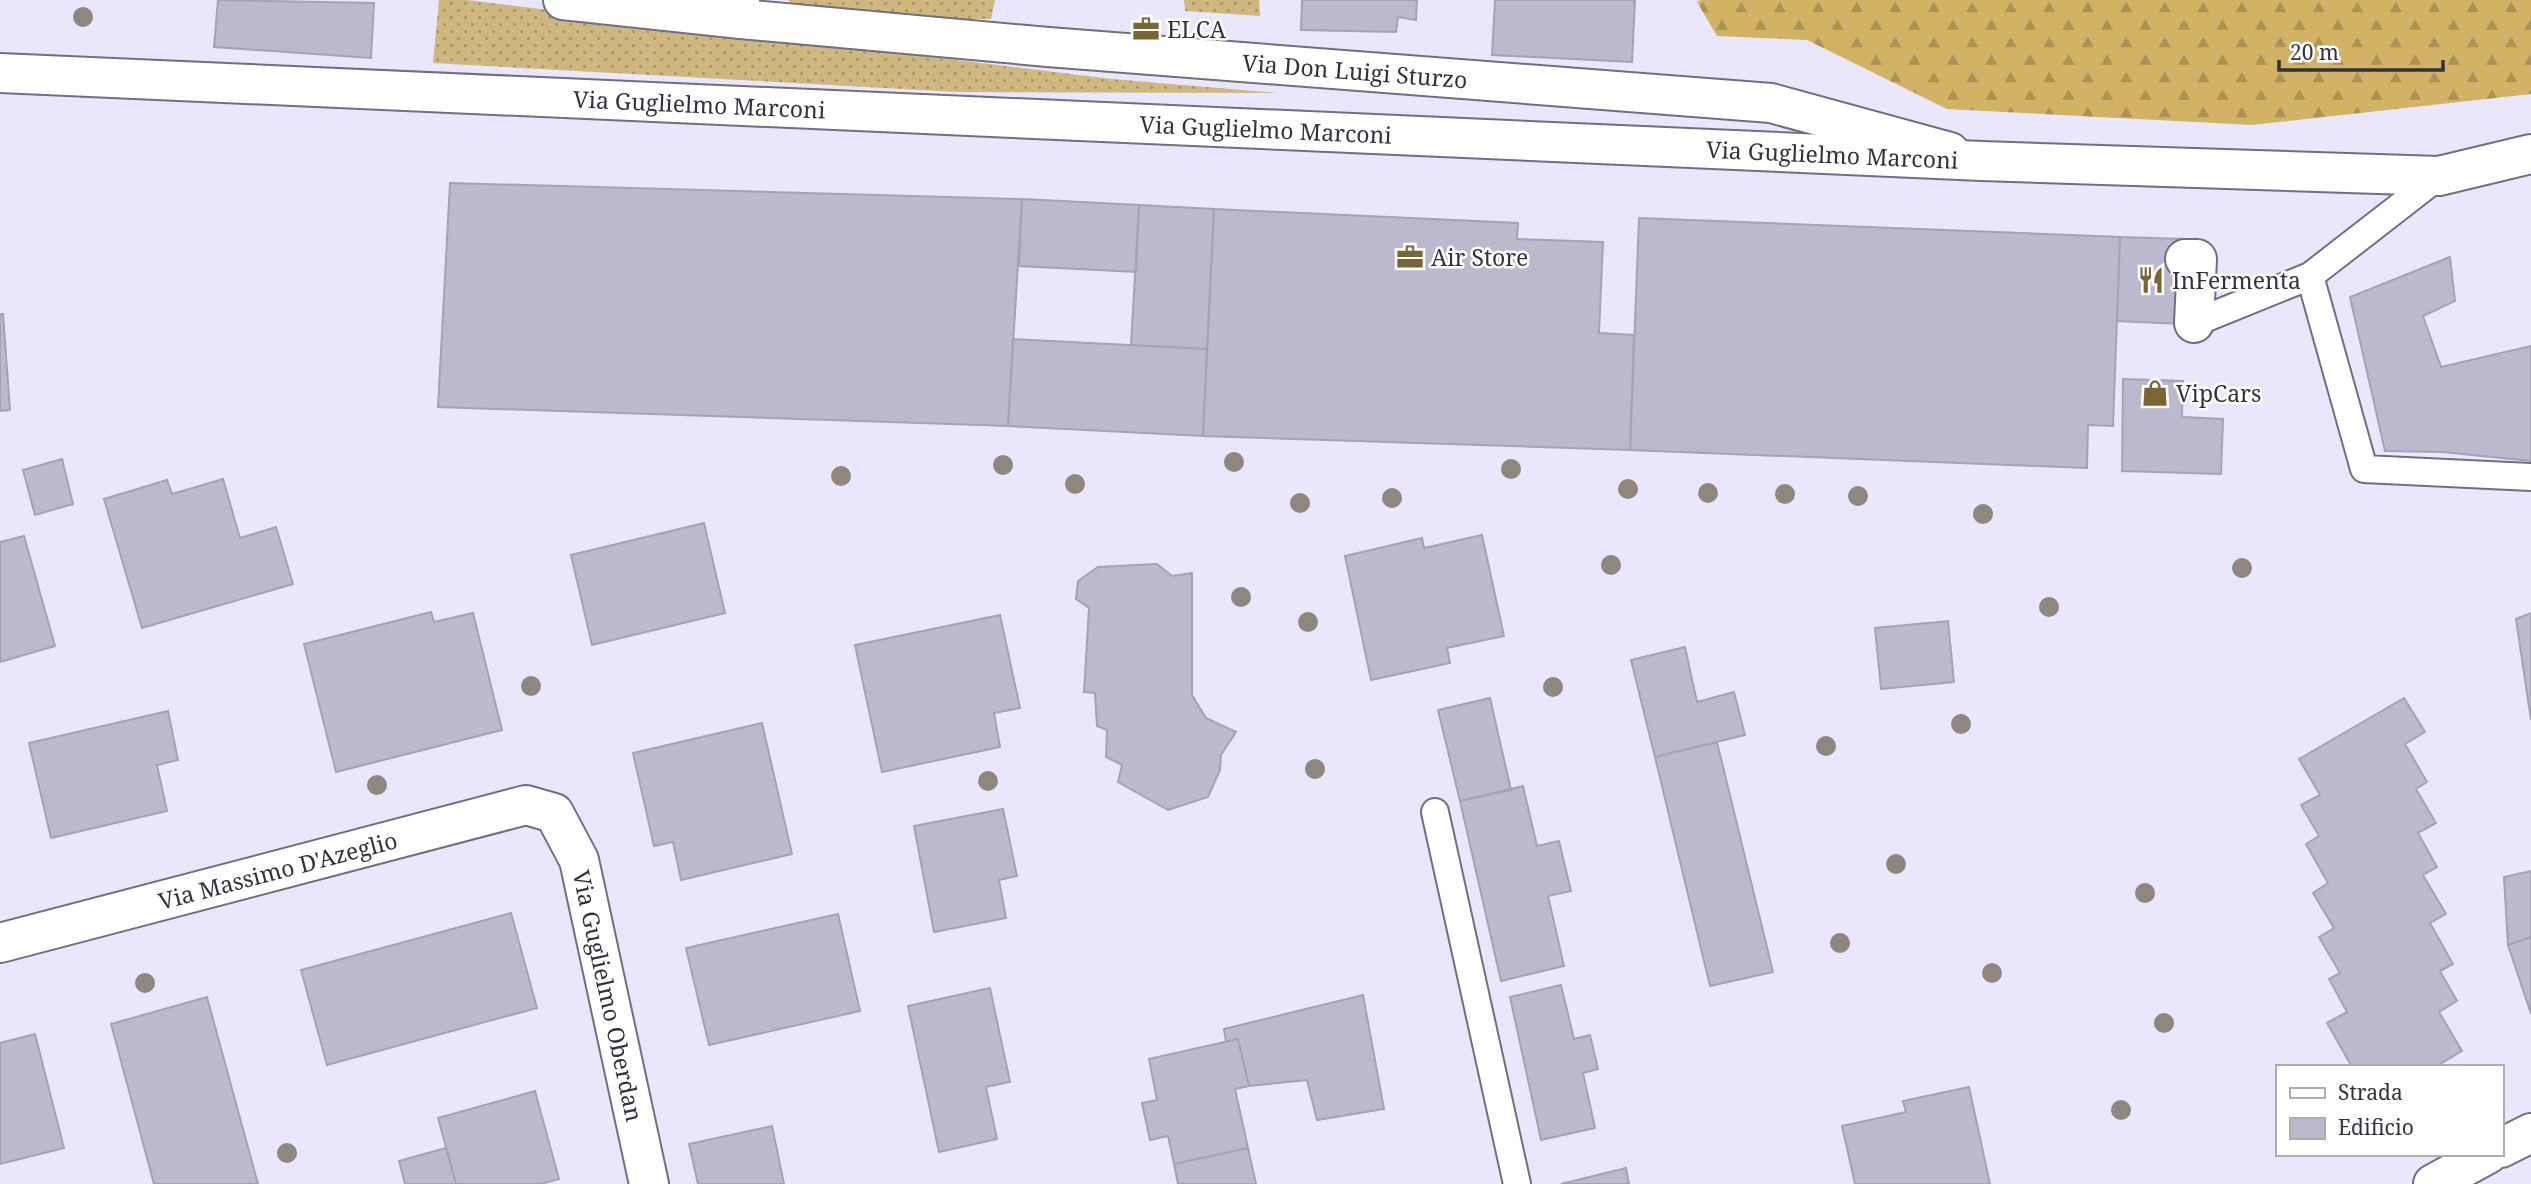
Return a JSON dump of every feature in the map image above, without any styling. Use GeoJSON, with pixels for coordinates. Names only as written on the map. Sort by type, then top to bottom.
{"type":"FeatureCollection","features":[{"type":"Feature","properties":{"kind":"street","name":"Via Don Luigi Sturzo"},"geometry":{"type":"LineString","coordinates":[[563,0],[740,10],[1076,49],[1771,103],[1982,161]]}},
{"type":"Feature","properties":{"kind":"street","name":"Via Guglielmo Marconi"},"geometry":{"type":"LineString","coordinates":[[0,74],[1982,161],[2439,176],[2531,154]]}},
{"type":"Feature","properties":{"kind":"street"},"geometry":{"type":"LineString","coordinates":[[2185,259],[2197,260],[2194,323]]}},
{"type":"Feature","properties":{"kind":"street","name":"Via Massimo D'Azeglio"},"geometry":{"type":"LineString","coordinates":[[0,943],[526,805],[554,813]]}},
{"type":"Feature","properties":{"kind":"street","name":"Via Guglielmo Oberdan"},"geometry":{"type":"LineString","coordinates":[[554,813],[579,860],[649,1184]]}},
{"type":"Feature","properties":{"kind":"street"},"geometry":{"type":"LineString","coordinates":[[2503,1147],[2531,1133]]}},
{"type":"Feature","properties":{"kind":"street"},"geometry":{"type":"LineString","coordinates":[[2433,1184],[2484,1156]]}},
{"type":"Feature","properties":{"kind":"lane"},"geometry":{"type":"LineString","coordinates":[[2194,323],[2310,276],[2439,176]]}},
{"type":"Feature","properties":{"kind":"lane"},"geometry":{"type":"LineString","coordinates":[[2310,276],[2364,469],[2531,477]]}},
{"type":"Feature","properties":{"kind":"lane"},"geometry":{"type":"LineString","coordinates":[[1435,812],[1517,1184]]}},
{"type":"Feature","properties":{"kind":"shaded area"},"geometry":{"type":"Polygon","coordinates":[[[439,0],[467,0],[1112,79],[1278,93],[957,92],[433,63],[439,0]]]}},
{"type":"Feature","properties":{"kind":"shaded area"},"geometry":{"type":"Polygon","coordinates":[[[788,0],[995,0],[991,19],[948,19],[794,7],[788,0]]]}},
{"type":"Feature","properties":{"kind":"shaded area"},"geometry":{"type":"Polygon","coordinates":[[[1184,0],[1259,0],[1260,16],[1185,11],[1184,0]]]}},
{"type":"Feature","properties":{"kind":"green space"},"geometry":{"type":"Polygon","coordinates":[[[2531,0],[2531,94],[2252,125],[1947,109],[1807,40],[1717,36],[1697,2],[2531,0]]]}},
{"type":"Feature","properties":{"kind":"building"},"geometry":{"type":"Polygon","coordinates":[[[218,0],[374,3],[371,58],[214,47],[218,0]]]}},
{"type":"Feature","properties":{"kind":"building"},"geometry":{"type":"Polygon","coordinates":[[[1302,0],[1417,0],[1416,20],[1398,17],[1396,32],[1301,30],[1302,0]]]}},
{"type":"Feature","properties":{"kind":"building"},"geometry":{"type":"Polygon","coordinates":[[[1495,0],[1635,0],[1632,62],[1492,55],[1495,0]]]}},
{"type":"Feature","properties":{"kind":"building"},"geometry":{"type":"Polygon","coordinates":[[[450,183],[1022,199],[1008,426],[438,407],[450,183]]]}},
{"type":"Feature","properties":{"kind":"building"},"geometry":{"type":"Polygon","coordinates":[[[1022,199],[1139,205],[1136,272],[1019,266],[1022,199]]]}},
{"type":"Feature","properties":{"kind":"building"},"geometry":{"type":"Polygon","coordinates":[[[1139,205],[1214,209],[1207,349],[1131,345],[1139,205]]]}},
{"type":"Feature","properties":{"kind":"building"},"geometry":{"type":"Polygon","coordinates":[[[1214,209],[1518,223],[1517,239],[1603,242],[1599,333],[1634,335],[1630,450],[1203,436],[1214,209]]]}},
{"type":"Feature","properties":{"kind":"building"},"geometry":{"type":"Polygon","coordinates":[[[1639,218],[2120,237],[2113,426],[2088,425],[2087,468],[1630,450],[1639,218]]]}},
{"type":"Feature","properties":{"kind":"building"},"geometry":{"type":"Polygon","coordinates":[[[2120,237],[2185,239],[2182,324],[2117,321],[2120,237]]]}},
{"type":"Feature","properties":{"kind":"building"},"geometry":{"type":"Polygon","coordinates":[[[2450,257],[2455,301],[2423,316],[2441,367],[2531,346],[2531,461],[2442,452],[2385,451],[2350,297],[2450,257]]]}},
{"type":"Feature","properties":{"kind":"building"},"geometry":{"type":"Polygon","coordinates":[[[0,314],[3,314],[10,410],[0,411],[0,314]]]}},
{"type":"Feature","properties":{"kind":"building"},"geometry":{"type":"Polygon","coordinates":[[[1013,339],[1207,349],[1203,436],[1008,426],[1013,339]]]}},
{"type":"Feature","properties":{"kind":"building"},"geometry":{"type":"Polygon","coordinates":[[[2123,379],[2183,381],[2182,417],[2223,419],[2221,474],[2122,471],[2123,379]]]}},
{"type":"Feature","properties":{"kind":"building"},"geometry":{"type":"Polygon","coordinates":[[[62,459],[73,504],[35,515],[23,470],[62,459]]]}},
{"type":"Feature","properties":{"kind":"building"},"geometry":{"type":"Polygon","coordinates":[[[223,479],[240,538],[276,527],[293,584],[142,628],[104,499],[167,480],[172,494],[223,479]]]}},
{"type":"Feature","properties":{"kind":"building"},"geometry":{"type":"Polygon","coordinates":[[[704,523],[725,613],[592,645],[571,555],[704,523]]]}},
{"type":"Feature","properties":{"kind":"building"},"geometry":{"type":"Polygon","coordinates":[[[1482,535],[1504,636],[1447,648],[1450,663],[1371,680],[1345,556],[1422,538],[1424,548],[1482,535]]]}},
{"type":"Feature","properties":{"kind":"building"},"geometry":{"type":"Polygon","coordinates":[[[24,536],[55,646],[0,662],[0,542],[24,536]]]}},
{"type":"Feature","properties":{"kind":"building"},"geometry":{"type":"Polygon","coordinates":[[[1157,564],[1172,576],[1192,573],[1192,695],[1206,718],[1236,732],[1221,755],[1220,770],[1208,797],[1168,810],[1118,782],[1122,765],[1106,757],[1107,730],[1097,726],[1095,693],[1084,692],[1089,608],[1076,599],[1078,581],[1098,567],[1157,564]]]}},
{"type":"Feature","properties":{"kind":"building"},"geometry":{"type":"Polygon","coordinates":[[[431,612],[434,622],[473,613],[502,730],[336,772],[304,644],[431,612]]]}},
{"type":"Feature","properties":{"kind":"building"},"geometry":{"type":"Polygon","coordinates":[[[2531,613],[2531,720],[2516,619],[2531,613]]]}},
{"type":"Feature","properties":{"kind":"building"},"geometry":{"type":"Polygon","coordinates":[[[1000,615],[1020,708],[994,713],[1000,747],[882,772],[855,645],[1000,615]]]}},
{"type":"Feature","properties":{"kind":"building"},"geometry":{"type":"Polygon","coordinates":[[[1948,621],[1954,682],[1881,689],[1875,628],[1948,621]]]}},
{"type":"Feature","properties":{"kind":"building"},"geometry":{"type":"Polygon","coordinates":[[[1685,647],[1697,702],[1734,692],[1745,735],[1655,757],[1631,660],[1685,647]]]}},
{"type":"Feature","properties":{"kind":"building"},"geometry":{"type":"Polygon","coordinates":[[[1490,698],[1511,790],[1460,801],[1438,710],[1490,698]]]}},
{"type":"Feature","properties":{"kind":"building"},"geometry":{"type":"Polygon","coordinates":[[[2404,698],[2425,732],[2405,744],[2427,782],[2416,789],[2436,823],[2418,833],[2437,867],[2423,875],[2446,914],[2430,923],[2453,964],[2440,971],[2457,1001],[2439,1012],[2462,1051],[2438,1065],[2351,1065],[2327,1023],[2347,1012],[2329,979],[2340,973],[2319,937],[2334,928],[2313,893],[2328,883],[2306,844],[2319,836],[2301,805],[2320,795],[2299,759],[2404,698]]]}},
{"type":"Feature","properties":{"kind":"building"},"geometry":{"type":"Polygon","coordinates":[[[168,711],[178,760],[157,765],[167,811],[51,838],[29,743],[168,711]]]}},
{"type":"Feature","properties":{"kind":"building"},"geometry":{"type":"Polygon","coordinates":[[[762,723],[792,854],[681,880],[673,842],[654,846],[633,753],[762,723]]]}},
{"type":"Feature","properties":{"kind":"building"},"geometry":{"type":"Polygon","coordinates":[[[1717,742],[1773,972],[1710,986],[1655,757],[1717,742]]]}},
{"type":"Feature","properties":{"kind":"building"},"geometry":{"type":"Polygon","coordinates":[[[1523,786],[1537,846],[1559,841],[1571,891],[1548,896],[1564,966],[1501,981],[1460,801],[1523,786]]]}},
{"type":"Feature","properties":{"kind":"building"},"geometry":{"type":"Polygon","coordinates":[[[1003,809],[1017,876],[999,880],[1006,918],[934,932],[914,826],[1003,809]]]}},
{"type":"Feature","properties":{"kind":"building"},"geometry":{"type":"Polygon","coordinates":[[[2531,871],[2531,937],[2508,945],[2504,877],[2531,871]]]}},
{"type":"Feature","properties":{"kind":"building"},"geometry":{"type":"Polygon","coordinates":[[[511,913],[537,1008],[327,1065],[301,970],[511,913]]]}},
{"type":"Feature","properties":{"kind":"building"},"geometry":{"type":"Polygon","coordinates":[[[838,914],[860,1011],[709,1045],[686,948],[838,914]]]}},
{"type":"Feature","properties":{"kind":"building"},"geometry":{"type":"Polygon","coordinates":[[[2531,937],[2531,1014],[2508,945],[2531,937]]]}},
{"type":"Feature","properties":{"kind":"building"},"geometry":{"type":"Polygon","coordinates":[[[1561,985],[1574,1039],[1590,1035],[1598,1069],[1583,1073],[1595,1128],[1541,1140],[1510,997],[1561,985]]]}},
{"type":"Feature","properties":{"kind":"building"},"geometry":{"type":"Polygon","coordinates":[[[990,988],[1010,1082],[986,1087],[997,1139],[939,1152],[908,1006],[990,988]]]}},
{"type":"Feature","properties":{"kind":"building"},"geometry":{"type":"Polygon","coordinates":[[[1363,995],[1384,1109],[1317,1120],[1307,1080],[1249,1086],[1238,1039],[1226,1042],[1224,1029],[1363,995]]]}},
{"type":"Feature","properties":{"kind":"building"},"geometry":{"type":"Polygon","coordinates":[[[207,997],[258,1184],[154,1184],[111,1024],[207,997]]]}},
{"type":"Feature","properties":{"kind":"building"},"geometry":{"type":"Polygon","coordinates":[[[35,1034],[64,1148],[0,1164],[0,1043],[35,1034]]]}},
{"type":"Feature","properties":{"kind":"building"},"geometry":{"type":"Polygon","coordinates":[[[1238,1039],[1249,1086],[1235,1089],[1248,1148],[1174,1164],[1168,1136],[1150,1140],[1142,1103],[1157,1100],[1149,1059],[1238,1039]]]}},
{"type":"Feature","properties":{"kind":"building"},"geometry":{"type":"Polygon","coordinates":[[[1969,1087],[1990,1184],[1855,1184],[1842,1126],[1906,1112],[1903,1101],[1969,1087]]]}},
{"type":"Feature","properties":{"kind":"building"},"geometry":{"type":"Polygon","coordinates":[[[535,1091],[559,1179],[541,1184],[456,1184],[438,1118],[535,1091]]]}},
{"type":"Feature","properties":{"kind":"building"},"geometry":{"type":"Polygon","coordinates":[[[772,1126],[784,1184],[698,1184],[689,1144],[772,1126]]]}},
{"type":"Feature","properties":{"kind":"building"},"geometry":{"type":"Polygon","coordinates":[[[446,1148],[456,1184],[405,1184],[399,1161],[446,1148]]]}},
{"type":"Feature","properties":{"kind":"building"},"geometry":{"type":"Polygon","coordinates":[[[1248,1148],[1256,1184],[1178,1184],[1174,1164],[1248,1148]]]}},
{"type":"Feature","properties":{"kind":"building"},"geometry":{"type":"Polygon","coordinates":[[[1626,1168],[1629,1184],[1561,1184],[1626,1168]]]}},
{"type":"Feature","properties":{"kind":"place","name":"ELCA"},"geometry":{"type":"Point","coordinates":[1146,29]}},
{"type":"Feature","properties":{"kind":"place","name":"Air Store"},"geometry":{"type":"Point","coordinates":[1410,257]}},
{"type":"Feature","properties":{"kind":"place","name":"InFermenta"},"geometry":{"type":"Point","coordinates":[2151,280]}},
{"type":"Feature","properties":{"kind":"place","name":"VipCars"},"geometry":{"type":"Point","coordinates":[2155,393]}}]}
